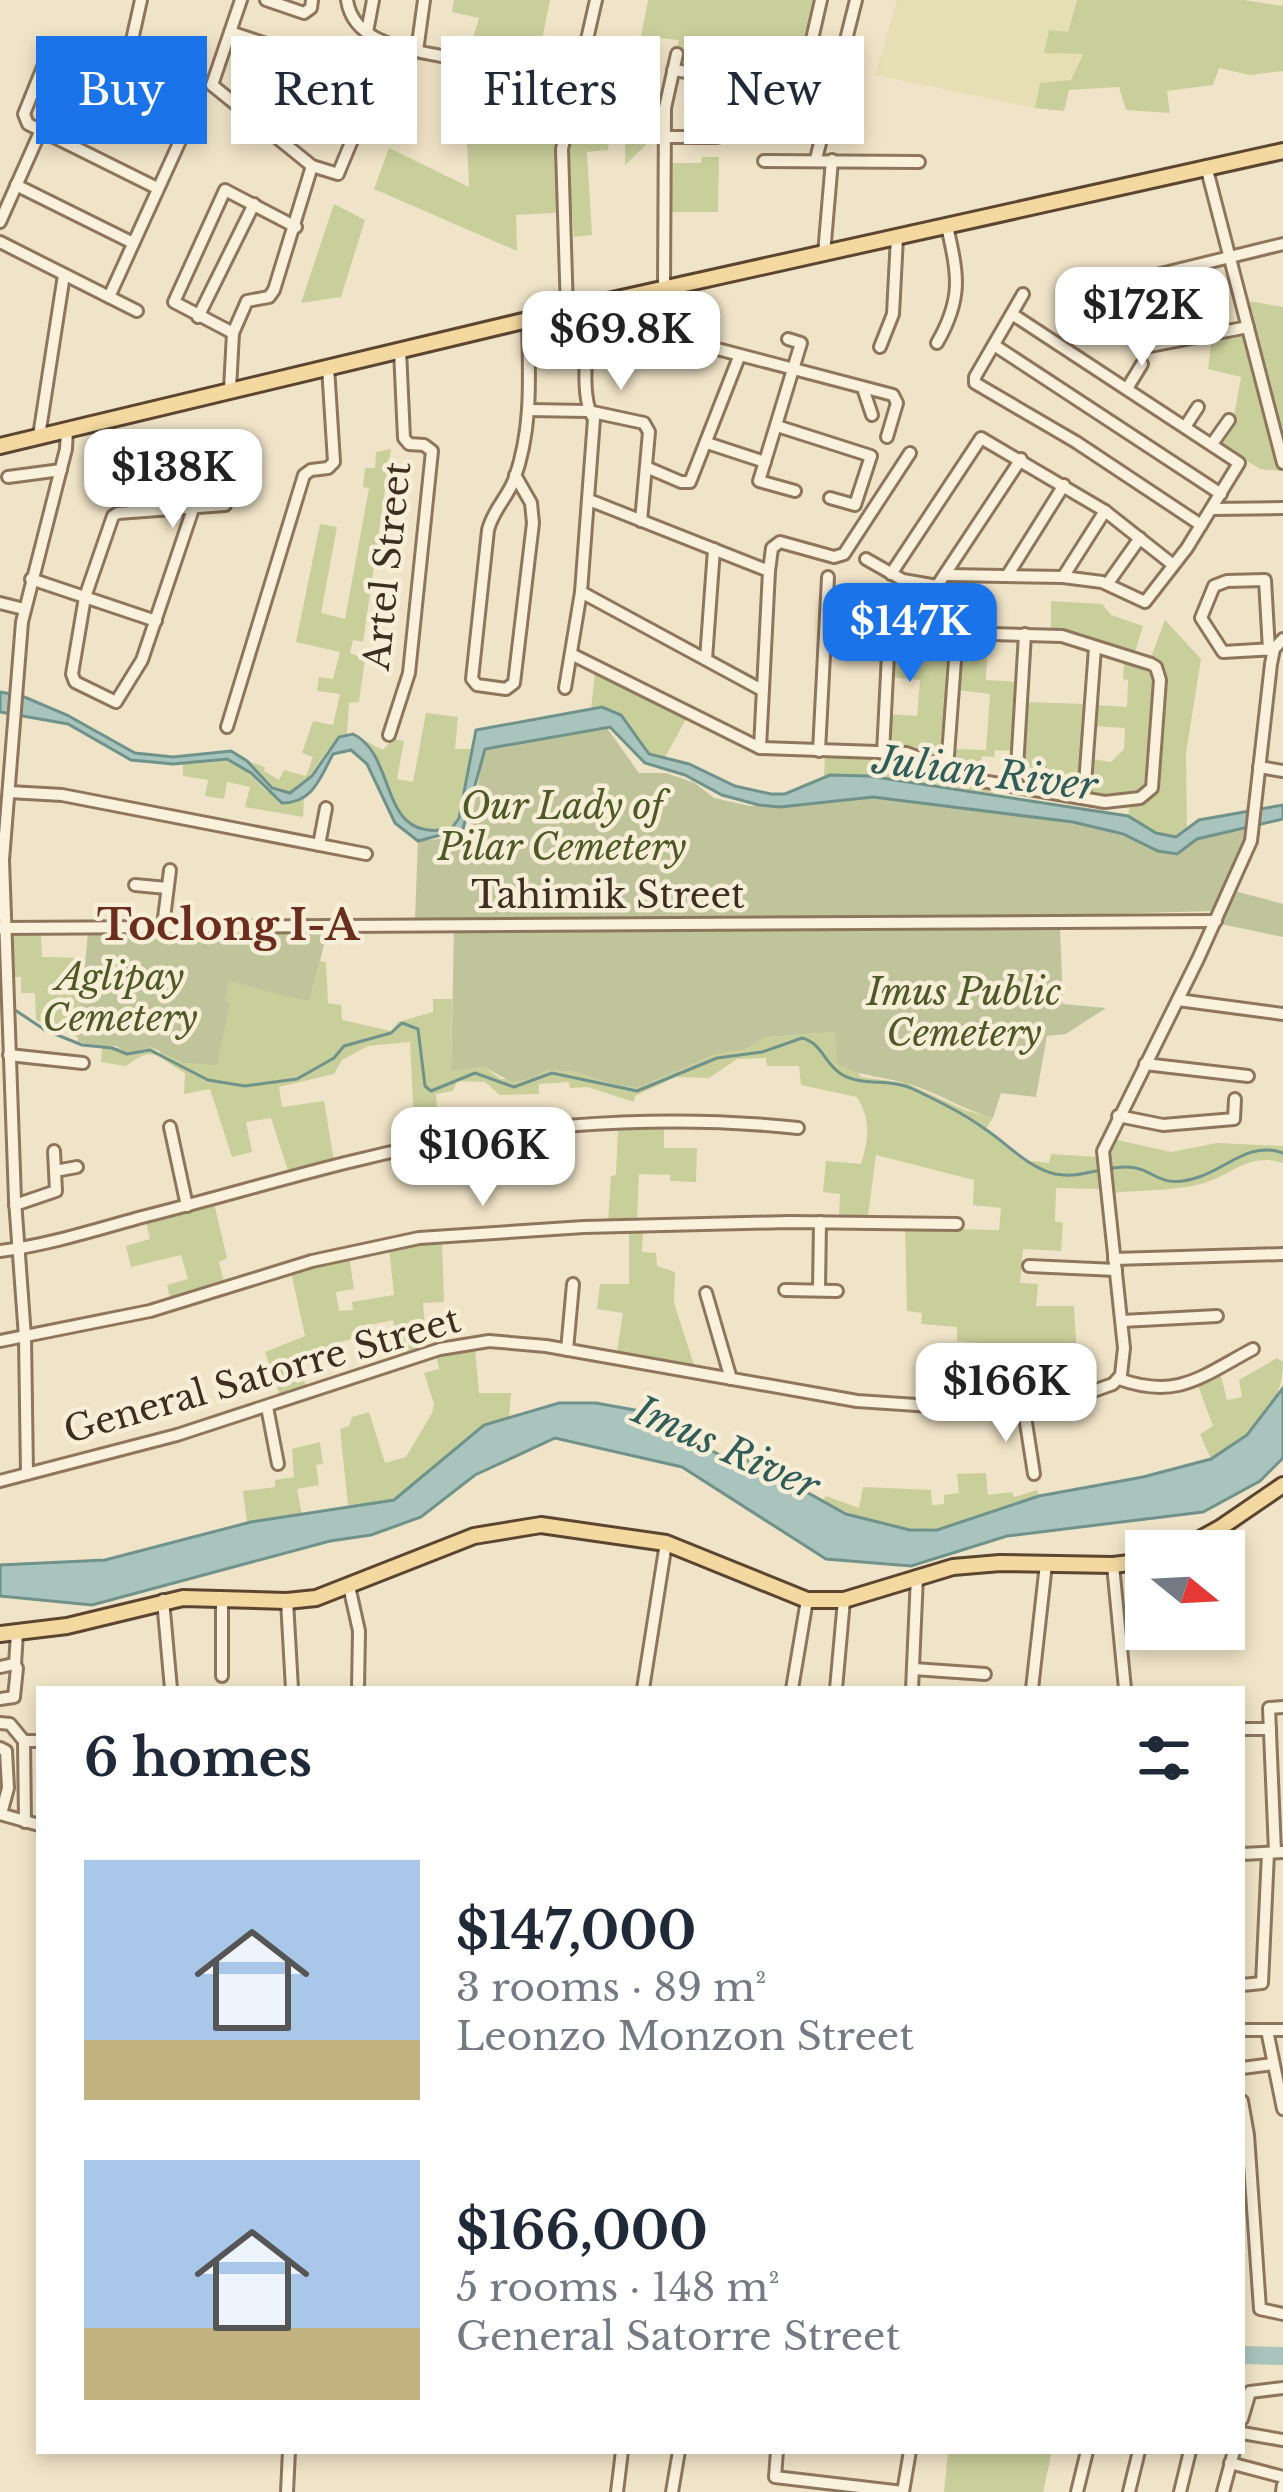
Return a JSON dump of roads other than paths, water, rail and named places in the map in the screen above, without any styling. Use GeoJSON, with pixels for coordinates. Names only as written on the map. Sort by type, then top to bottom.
{"type":"FeatureCollection","features":[{"type":"Feature","properties":{"kind":"main road"},"geometry":{"type":"LineString","coordinates":[[0,446],[590,305],[1283,151]]}},
{"type":"Feature","properties":{"kind":"main road"},"geometry":{"type":"LineString","coordinates":[[1216,1530],[1283,1485]]}},
{"type":"Feature","properties":{"kind":"main road"},"geometry":{"type":"LineString","coordinates":[[0,1634],[67,1627],[164,1600],[316,1598],[474,1536],[507,1528],[578,1528],[666,1543],[807,1600],[844,1600],[953,1567],[1125,1564]]}},
{"type":"Feature","properties":{"kind":"street"},"geometry":{"type":"LineString","coordinates":[[133,36],[141,0]]}},
{"type":"Feature","properties":{"kind":"street"},"geometry":{"type":"LineString","coordinates":[[241,0],[212,82],[214,88],[312,166],[338,174],[350,144]]}},
{"type":"Feature","properties":{"kind":"street"},"geometry":{"type":"LineString","coordinates":[[266,0],[304,13],[312,0]]}},
{"type":"Feature","properties":{"kind":"street"},"geometry":{"type":"LineString","coordinates":[[347,0],[355,23],[375,36]]}},
{"type":"Feature","properties":{"kind":"street"},"geometry":{"type":"LineString","coordinates":[[368,32],[374,0]]}},
{"type":"Feature","properties":{"kind":"street"},"geometry":{"type":"LineString","coordinates":[[424,0],[417,51],[441,56]]}},
{"type":"Feature","properties":{"kind":"street"},"geometry":{"type":"LineString","coordinates":[[567,311],[562,149],[596,0]]}},
{"type":"Feature","properties":{"kind":"street"},"geometry":{"type":"LineString","coordinates":[[813,36],[821,0]]}},
{"type":"Feature","properties":{"kind":"street"},"geometry":{"type":"LineString","coordinates":[[846,36],[856,0]]}},
{"type":"Feature","properties":{"kind":"street"},"geometry":{"type":"LineString","coordinates":[[230,32],[242,36]]}},
{"type":"Feature","properties":{"kind":"street"},"geometry":{"type":"LineString","coordinates":[[677,53],[665,108],[670,288],[683,340],[896,398],[887,437]]}},
{"type":"Feature","properties":{"kind":"street"},"geometry":{"type":"LineString","coordinates":[[674,70],[684,71]]}},
{"type":"Feature","properties":{"kind":"street"},"geometry":{"type":"LineString","coordinates":[[36,84],[24,114],[36,128]]}},
{"type":"Feature","properties":{"kind":"street"},"geometry":{"type":"LineString","coordinates":[[666,137],[684,137]]}},
{"type":"Feature","properties":{"kind":"street"},"geometry":{"type":"LineString","coordinates":[[0,222],[36,139]]}},
{"type":"Feature","properties":{"kind":"street"},"geometry":{"type":"LineString","coordinates":[[68,144],[158,188]]}},
{"type":"Feature","properties":{"kind":"street"},"geometry":{"type":"LineString","coordinates":[[109,297],[180,144]]}},
{"type":"Feature","properties":{"kind":"street"},"geometry":{"type":"LineString","coordinates":[[816,159],[819,144]]}},
{"type":"Feature","properties":{"kind":"street"},"geometry":{"type":"LineString","coordinates":[[824,254],[832,160]]}},
{"type":"Feature","properties":{"kind":"street"},"geometry":{"type":"LineString","coordinates":[[764,161],[919,162]]}},
{"type":"Feature","properties":{"kind":"street"},"geometry":{"type":"LineString","coordinates":[[230,389],[233,333],[247,301],[272,295],[312,166]]}},
{"type":"Feature","properties":{"kind":"street"},"geometry":{"type":"LineString","coordinates":[[1206,166],[1283,463]]}},
{"type":"Feature","properties":{"kind":"street"},"geometry":{"type":"LineString","coordinates":[[16,185],[133,243]]}},
{"type":"Feature","properties":{"kind":"street"},"geometry":{"type":"LineString","coordinates":[[233,333],[175,305],[174,299],[225,190],[296,227]]}},
{"type":"Feature","properties":{"kind":"street"},"geometry":{"type":"LineString","coordinates":[[198,317],[254,204]]}},
{"type":"Feature","properties":{"kind":"street"},"geometry":{"type":"LineString","coordinates":[[938,343],[955,313],[957,272],[947,226]]}},
{"type":"Feature","properties":{"kind":"street"},"geometry":{"type":"LineString","coordinates":[[880,347],[893,314],[897,237]]}},
{"type":"Feature","properties":{"kind":"street"},"geometry":{"type":"LineString","coordinates":[[0,242],[136,310]]}},
{"type":"Feature","properties":{"kind":"street"},"geometry":{"type":"LineString","coordinates":[[1083,293],[1283,244]]}},
{"type":"Feature","properties":{"kind":"street"},"geometry":{"type":"LineString","coordinates":[[39,436],[64,275]]}},
{"type":"Feature","properties":{"kind":"street"},"geometry":{"type":"LineString","coordinates":[[1130,282],[1144,342],[1150,346],[1248,327]]}},
{"type":"Feature","properties":{"kind":"street"},"geometry":{"type":"LineString","coordinates":[[1023,294],[975,383],[1202,525]]}},
{"type":"Feature","properties":{"kind":"street"},"geometry":{"type":"LineString","coordinates":[[566,688],[589,500],[594,419],[588,411],[590,305]]}},
{"type":"Feature","properties":{"kind":"street"},"geometry":{"type":"LineString","coordinates":[[947,575],[1063,577],[1108,583],[1145,602],[1202,525],[1239,464],[1012,314]]}},
{"type":"Feature","properties":{"kind":"street"},"geometry":{"type":"LineString","coordinates":[[515,476],[531,503],[533,523],[514,683],[506,689],[477,685],[472,679],[489,523],[515,476],[527,435],[528,320]]}},
{"type":"Feature","properties":{"kind":"street"},"geometry":{"type":"LineString","coordinates":[[788,339],[801,343],[759,481],[795,491]]}},
{"type":"Feature","properties":{"kind":"street"},"geometry":{"type":"LineString","coordinates":[[994,344],[1221,494]]}},
{"type":"Feature","properties":{"kind":"street","name":"Artel Street"},"geometry":{"type":"LineString","coordinates":[[389,735],[410,664],[432,451],[404,438],[400,350]]}},
{"type":"Feature","properties":{"kind":"street"},"geometry":{"type":"LineString","coordinates":[[1100,370],[1110,356]]}},
{"type":"Feature","properties":{"kind":"street"},"geometry":{"type":"LineString","coordinates":[[646,467],[690,482],[739,357]]}},
{"type":"Feature","properties":{"kind":"street"},"geometry":{"type":"LineString","coordinates":[[1128,387],[1142,364]]}},
{"type":"Feature","properties":{"kind":"street"},"geometry":{"type":"LineString","coordinates":[[227,727],[304,475],[334,462],[328,367]]}},
{"type":"Feature","properties":{"kind":"street"},"geometry":{"type":"LineString","coordinates":[[862,388],[872,415]]}},
{"type":"Feature","properties":{"kind":"street"},"geometry":{"type":"LineString","coordinates":[[1156,407],[1166,392]]}},
{"type":"Feature","properties":{"kind":"street"},"geometry":{"type":"LineString","coordinates":[[1185,427],[1198,407]]}},
{"type":"Feature","properties":{"kind":"street"},"geometry":{"type":"LineString","coordinates":[[528,410],[588,411],[644,423],[649,431],[641,521]]}},
{"type":"Feature","properties":{"kind":"street"},"geometry":{"type":"LineString","coordinates":[[1212,445],[1228,420]]}},
{"type":"Feature","properties":{"kind":"street"},"geometry":{"type":"LineString","coordinates":[[777,426],[871,456],[855,505],[830,498]]}},
{"type":"Feature","properties":{"kind":"street"},"geometry":{"type":"LineString","coordinates":[[27,1474],[25,1337],[4,1029],[2,860],[24,609],[67,430]]}},
{"type":"Feature","properties":{"kind":"street"},"geometry":{"type":"LineString","coordinates":[[892,574],[978,439],[988,439],[1105,511],[1172,564]]}},
{"type":"Feature","properties":{"kind":"street"},"geometry":{"type":"LineString","coordinates":[[707,443],[765,462]]}},
{"type":"Feature","properties":{"kind":"street"},"geometry":{"type":"LineString","coordinates":[[760,748],[772,548],[780,542],[834,557],[844,554],[910,453]]}},
{"type":"Feature","properties":{"kind":"street"},"geometry":{"type":"LineString","coordinates":[[866,560],[892,574],[937,586],[1021,459]]}},
{"type":"Feature","properties":{"kind":"street"},"geometry":{"type":"LineString","coordinates":[[8,477],[61,470]]}},
{"type":"Feature","properties":{"kind":"street"},"geometry":{"type":"LineString","coordinates":[[1007,575],[1064,485]]}},
{"type":"Feature","properties":{"kind":"street"},"geometry":{"type":"LineString","coordinates":[[589,500],[770,571]]}},
{"type":"Feature","properties":{"kind":"street"},"geometry":{"type":"LineString","coordinates":[[194,506],[142,660],[116,702],[72,678],[85,597],[113,516],[194,506],[225,506]]}},
{"type":"Feature","properties":{"kind":"street"},"geometry":{"type":"LineString","coordinates":[[1212,509],[1283,508]]}},
{"type":"Feature","properties":{"kind":"street"},"geometry":{"type":"LineString","coordinates":[[1063,577],[1105,511]]}},
{"type":"Feature","properties":{"kind":"street"},"geometry":{"type":"LineString","coordinates":[[1108,583],[1140,538]]}},
{"type":"Feature","properties":{"kind":"street"},"geometry":{"type":"LineString","coordinates":[[706,659],[714,550]]}},
{"type":"Feature","properties":{"kind":"street"},"geometry":{"type":"LineString","coordinates":[[819,751],[828,577]]}},
{"type":"Feature","properties":{"kind":"street"},"geometry":{"type":"LineString","coordinates":[[31,579],[157,621]]}},
{"type":"Feature","properties":{"kind":"street"},"geometry":{"type":"LineString","coordinates":[[1253,1349],[1195,1380],[1160,1390],[1119,1379],[1124,1360],[1122,1321],[1102,1160],[1106,1141],[1216,921],[1252,832],[1276,646],[1265,580],[1214,586],[1201,618],[1223,652],[1276,646]]}},
{"type":"Feature","properties":{"kind":"street"},"geometry":{"type":"LineString","coordinates":[[580,592],[761,690]]}},
{"type":"Feature","properties":{"kind":"street"},"geometry":{"type":"LineString","coordinates":[[0,603],[24,609]]}},
{"type":"Feature","properties":{"kind":"street"},"geometry":{"type":"LineString","coordinates":[[573,655],[760,748],[919,756],[982,781],[1117,802],[1140,798],[1152,788],[1160,673],[1143,661],[1062,636],[957,633],[826,604]]}},
{"type":"Feature","properties":{"kind":"street"},"geometry":{"type":"LineString","coordinates":[[883,753],[890,615]]}},
{"type":"Feature","properties":{"kind":"street"},"geometry":{"type":"LineString","coordinates":[[947,769],[957,633]]}},
{"type":"Feature","properties":{"kind":"street"},"geometry":{"type":"LineString","coordinates":[[1016,785],[1024,634]]}},
{"type":"Feature","properties":{"kind":"street"},"geometry":{"type":"LineString","coordinates":[[1084,797],[1096,648]]}},
{"type":"Feature","properties":{"kind":"street"},"geometry":{"type":"LineString","coordinates":[[1259,767],[1283,771]]}},
{"type":"Feature","properties":{"kind":"street"},"geometry":{"type":"LineString","coordinates":[[9,792],[62,795],[366,854]]}},
{"type":"Feature","properties":{"kind":"street"},"geometry":{"type":"LineString","coordinates":[[319,845],[326,808]]}},
{"type":"Feature","properties":{"kind":"street"},"geometry":{"type":"LineString","coordinates":[[163,926],[170,871]]}},
{"type":"Feature","properties":{"kind":"street"},"geometry":{"type":"LineString","coordinates":[[135,885],[167,888]]}},
{"type":"Feature","properties":{"kind":"street","name":"Tahimik Street"},"geometry":{"type":"LineString","coordinates":[[3,928],[1216,921]]}},
{"type":"Feature","properties":{"kind":"street"},"geometry":{"type":"LineString","coordinates":[[1178,1000],[1283,1014]]}},
{"type":"Feature","properties":{"kind":"street"},"geometry":{"type":"LineString","coordinates":[[9,1055],[83,1063]]}},
{"type":"Feature","properties":{"kind":"street"},"geometry":{"type":"LineString","coordinates":[[1145,1064],[1249,1076]]}},
{"type":"Feature","properties":{"kind":"street"},"geometry":{"type":"LineString","coordinates":[[1118,1116],[1163,1125],[1234,1119],[1235,1100]]}},
{"type":"Feature","properties":{"kind":"street"},"geometry":{"type":"LineString","coordinates":[[0,1251],[343,1163],[482,1134],[641,1124],[798,1128]]}},
{"type":"Feature","properties":{"kind":"street"},"geometry":{"type":"LineString","coordinates":[[170,1127],[187,1206]]}},
{"type":"Feature","properties":{"kind":"street"},"geometry":{"type":"LineString","coordinates":[[15,1205],[57,1189],[53,1151]]}},
{"type":"Feature","properties":{"kind":"street"},"geometry":{"type":"LineString","coordinates":[[55,1171],[77,1167]]}},
{"type":"Feature","properties":{"kind":"street"},"geometry":{"type":"LineString","coordinates":[[819,1289],[820,1222]]}},
{"type":"Feature","properties":{"kind":"street"},"geometry":{"type":"LineString","coordinates":[[0,1342],[150,1311],[313,1261],[419,1238],[584,1227],[957,1224]]}},
{"type":"Feature","properties":{"kind":"street"},"geometry":{"type":"LineString","coordinates":[[1028,1266],[1283,1253]]}},
{"type":"Feature","properties":{"kind":"street"},"geometry":{"type":"LineString","coordinates":[[567,1349],[573,1284]]}},
{"type":"Feature","properties":{"kind":"street"},"geometry":{"type":"LineString","coordinates":[[785,1290],[837,1291]]}},
{"type":"Feature","properties":{"kind":"street"},"geometry":{"type":"LineString","coordinates":[[706,1293],[730,1379]]}},
{"type":"Feature","properties":{"kind":"street"},"geometry":{"type":"LineString","coordinates":[[1122,1321],[1217,1316]]}},
{"type":"Feature","properties":{"kind":"street","name":"General Satorre Street"},"geometry":{"type":"LineString","coordinates":[[0,1481],[267,1407],[440,1349],[508,1341],[857,1401],[1024,1410],[1081,1397],[1119,1379]]}},
{"type":"Feature","properties":{"kind":"street"},"geometry":{"type":"LineString","coordinates":[[267,1407],[278,1464]]}},
{"type":"Feature","properties":{"kind":"street"},"geometry":{"type":"LineString","coordinates":[[1024,1410],[1034,1474]]}},
{"type":"Feature","properties":{"kind":"street"},"geometry":{"type":"LineString","coordinates":[[643,1686],[666,1543]]}},
{"type":"Feature","properties":{"kind":"street"},"geometry":{"type":"LineString","coordinates":[[1032,1686],[1046,1564]]}},
{"type":"Feature","properties":{"kind":"street"},"geometry":{"type":"LineString","coordinates":[[1113,1565],[1125,1686]]}},
{"type":"Feature","properties":{"kind":"street"},"geometry":{"type":"LineString","coordinates":[[912,1686],[917,1576]]}},
{"type":"Feature","properties":{"kind":"street"},"geometry":{"type":"LineString","coordinates":[[349,1586],[358,1630],[358,1686]]}},
{"type":"Feature","properties":{"kind":"street"},"geometry":{"type":"LineString","coordinates":[[222,1598],[222,1676]]}},
{"type":"Feature","properties":{"kind":"street"},"geometry":{"type":"LineString","coordinates":[[164,1600],[172,1686]]}},
{"type":"Feature","properties":{"kind":"street"},"geometry":{"type":"LineString","coordinates":[[793,1686],[807,1600]]}},
{"type":"Feature","properties":{"kind":"street"},"geometry":{"type":"LineString","coordinates":[[836,1686],[844,1600]]}},
{"type":"Feature","properties":{"kind":"street"},"geometry":{"type":"LineString","coordinates":[[287,1601],[292,1686]]}},
{"type":"Feature","properties":{"kind":"street"},"geometry":{"type":"LineString","coordinates":[[0,1699],[14,1696],[17,1632]]}},
{"type":"Feature","properties":{"kind":"street"},"geometry":{"type":"LineString","coordinates":[[0,1667],[15,1665]]}},
{"type":"Feature","properties":{"kind":"street"},"geometry":{"type":"LineString","coordinates":[[914,1670],[985,1674]]}},
{"type":"Feature","properties":{"kind":"street"},"geometry":{"type":"LineString","coordinates":[[1245,1985],[1262,1983],[1275,1852],[1269,1708],[1283,1707]]}},
{"type":"Feature","properties":{"kind":"street"},"geometry":{"type":"LineString","coordinates":[[0,1723],[10,1724],[24,1741],[25,1822]]}},
{"type":"Feature","properties":{"kind":"street"},"geometry":{"type":"LineString","coordinates":[[1245,1729],[1270,1730]]}},
{"type":"Feature","properties":{"kind":"street"},"geometry":{"type":"LineString","coordinates":[[24,1741],[36,1741]]}},
{"type":"Feature","properties":{"kind":"street"},"geometry":{"type":"LineString","coordinates":[[0,1748],[6,1751],[8,1781],[1,1814],[36,1824]]}},
{"type":"Feature","properties":{"kind":"street"},"geometry":{"type":"LineString","coordinates":[[1245,1854],[1275,1852]]}},
{"type":"Feature","properties":{"kind":"street"},"geometry":{"type":"LineString","coordinates":[[1245,2030],[1283,2030]]}},
{"type":"Feature","properties":{"kind":"street"},"geometry":{"type":"LineString","coordinates":[[1267,2030],[1283,2109]]}},
{"type":"Feature","properties":{"kind":"street"},"geometry":{"type":"LineString","coordinates":[[1245,2068],[1273,2064]]}},
{"type":"Feature","properties":{"kind":"street"},"geometry":{"type":"LineString","coordinates":[[1245,2118],[1260,2308],[1283,2314]]}},
{"type":"Feature","properties":{"kind":"street"},"geometry":{"type":"LineString","coordinates":[[1245,2409],[1250,2392],[1283,2388]]}},
{"type":"Feature","properties":{"kind":"street"},"geometry":{"type":"LineString","coordinates":[[1245,2434],[1283,2440]]}},
{"type":"Feature","properties":{"kind":"street"},"geometry":{"type":"LineString","coordinates":[[287,2492],[289,2454]]}},
{"type":"Feature","properties":{"kind":"street"},"geometry":{"type":"LineString","coordinates":[[617,2492],[622,2454]]}},
{"type":"Feature","properties":{"kind":"street"},"geometry":{"type":"LineString","coordinates":[[673,2492],[679,2454]]}},
{"type":"Feature","properties":{"kind":"street"},"geometry":{"type":"LineString","coordinates":[[777,2454],[776,2477],[903,2492],[909,2454]]}},
{"type":"Feature","properties":{"kind":"street"},"geometry":{"type":"LineString","coordinates":[[1077,2492],[1086,2454]]}},
{"type":"Feature","properties":{"kind":"street"},"geometry":{"type":"LineString","coordinates":[[1130,2492],[1138,2454]]}},
{"type":"Feature","properties":{"kind":"street"},"geometry":{"type":"LineString","coordinates":[[1180,2492],[1189,2454]]}},
{"type":"Feature","properties":{"kind":"street"},"geometry":{"type":"LineString","coordinates":[[1223,2492],[1232,2457],[1283,2485]]}},
{"type":"Feature","properties":{"kind":"water"},"geometry":{"type":"Polygon","coordinates":[[[0,692],[67,715],[135,753],[173,757],[231,751],[272,788],[290,793],[312,776],[339,737],[353,734],[377,761],[400,812],[411,824],[428,830],[452,828],[459,818],[476,730],[602,707],[621,715],[649,754],[689,764],[735,786],[771,794],[785,794],[830,775],[869,776],[1128,816],[1156,833],[1176,837],[1199,820],[1283,805],[1283,819],[1197,839],[1177,854],[1073,822],[873,797],[759,805],[645,763],[610,727],[485,749],[463,829],[418,841],[395,823],[367,764],[351,750],[333,754],[308,794],[282,803],[251,773],[227,759],[173,764],[131,760],[68,724],[0,712],[0,692]]]}},
{"type":"Feature","properties":{"kind":"water"},"geometry":{"type":"Polygon","coordinates":[[[1283,1388],[1283,1458],[1260,1481],[1203,1512],[1007,1536],[911,1566],[826,1559],[682,1467],[555,1438],[475,1475],[421,1517],[371,1535],[330,1541],[92,1605],[0,1596],[0,1565],[105,1560],[251,1522],[394,1500],[484,1425],[559,1403],[596,1403],[651,1413],[729,1460],[749,1460],[846,1514],[910,1530],[937,1530],[1039,1496],[1211,1459],[1247,1435],[1283,1388]]]}},
{"type":"Feature","properties":{"kind":"waterway"},"geometry":{"type":"LineString","coordinates":[[12,1008],[45,1030],[82,1045],[127,1054],[150,1050],[208,1080],[245,1086],[297,1079],[334,1058],[344,1046],[391,1033],[402,1023],[418,1029],[425,1086],[431,1091],[475,1073],[514,1087],[552,1073],[637,1091],[717,1058],[762,1052],[802,1038],[814,1044],[841,1074],[913,1089],[1055,1174],[1128,1167],[1165,1180],[1185,1181],[1260,1150],[1283,1153]]}},
{"type":"Feature","properties":{"kind":"waterway"},"geometry":{"type":"LineString","coordinates":[[1245,2355],[1283,2356]]}},
{"type":"Feature","properties":{"kind":"district","name":"Toclong I-A"},"geometry":{"type":"Point","coordinates":[228,925]}},
{"type":"Feature","properties":{"kind":"water label","name":"Julian River"},"geometry":{"type":"Point","coordinates":[985,773]}},
{"type":"Feature","properties":{"kind":"water label","name":"Imus River"},"geometry":{"type":"Point","coordinates":[726,1448]}},
{"type":"Feature","properties":{"kind":"park label","name":"Our Lady of Pilar Cemetery"},"geometry":{"type":"Point","coordinates":[562,826]}},
{"type":"Feature","properties":{"kind":"park label","name":"Aglipay Cemetery"},"geometry":{"type":"Point","coordinates":[120,998]}},
{"type":"Feature","properties":{"kind":"park label","name":"Imus Public Cemetery"},"geometry":{"type":"Point","coordinates":[964,1012]}}]}
